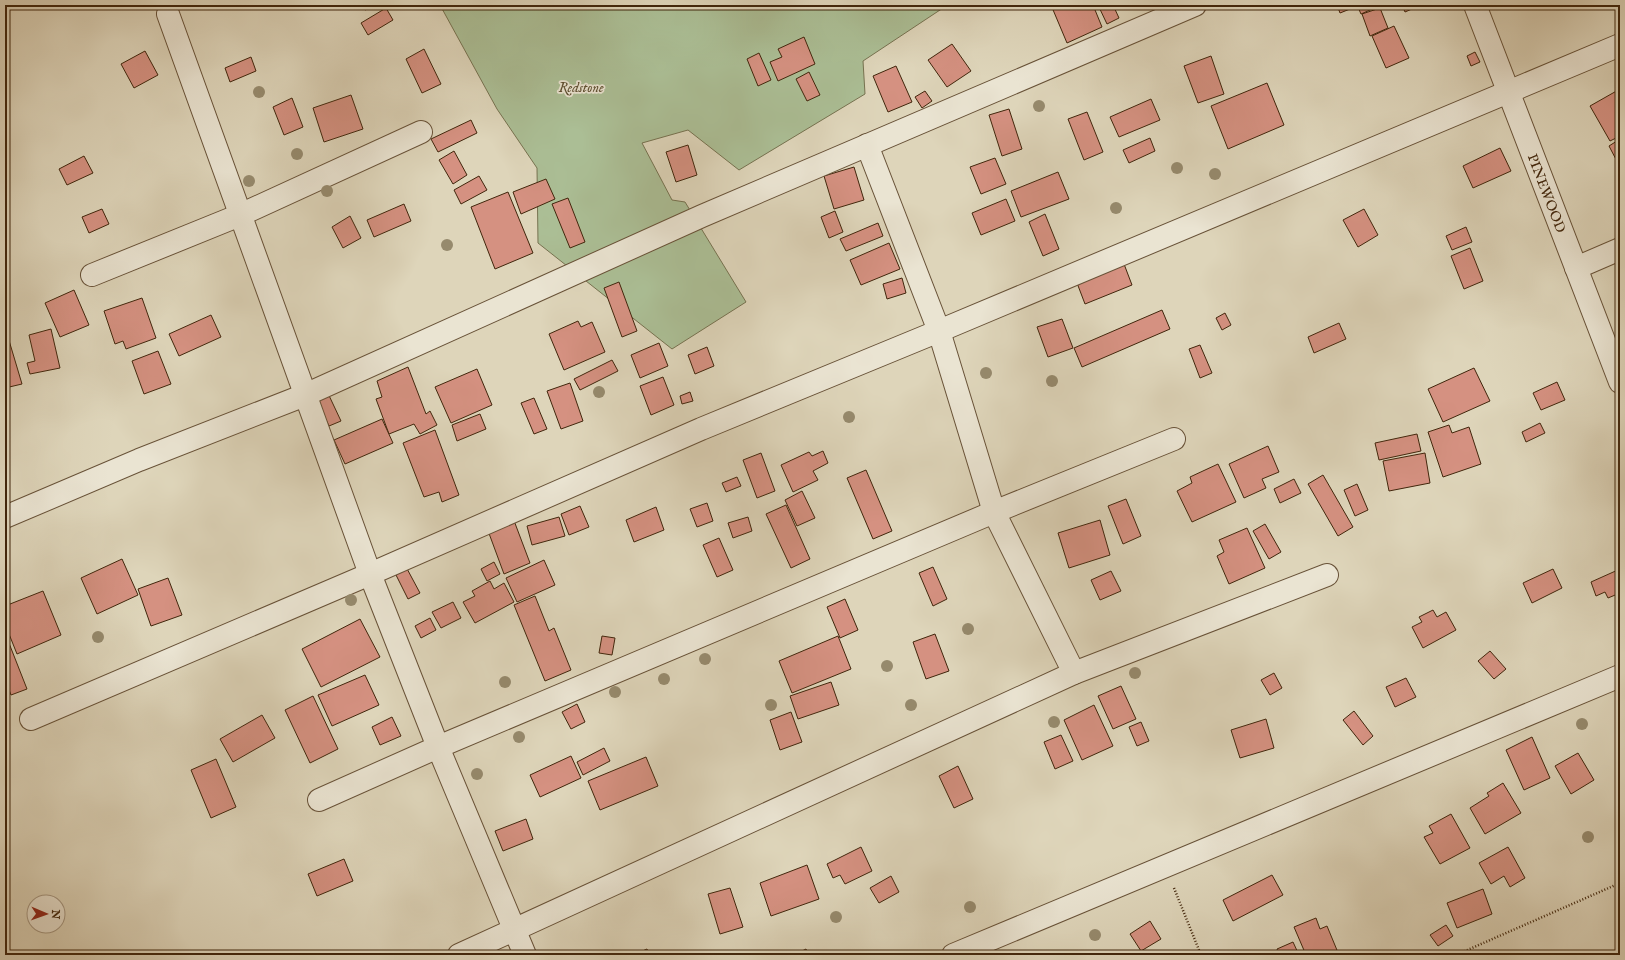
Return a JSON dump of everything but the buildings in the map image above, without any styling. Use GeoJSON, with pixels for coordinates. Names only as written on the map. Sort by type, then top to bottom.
{"type":"FeatureCollection","features":[{"type":"Feature","properties":{"kind":"street"},"geometry":{"type":"LineString","coordinates":[[5,517],[139,460],[305,395],[702,216],[867,144],[1195,5]]}},
{"type":"Feature","properties":{"kind":"street","name":"PINEWOOD"},"geometry":{"type":"LineString","coordinates":[[1475,5],[1620,382]]}},
{"type":"Feature","properties":{"kind":"street"},"geometry":{"type":"LineString","coordinates":[[168,14],[370,574],[438,746],[525,955]]}},
{"type":"Feature","properties":{"kind":"street"},"geometry":{"type":"LineString","coordinates":[[31,720],[701,429],[940,331],[1620,45]]}},
{"type":"Feature","properties":{"kind":"street"},"geometry":{"type":"LineString","coordinates":[[92,275],[240,214],[421,132]]}},
{"type":"Feature","properties":{"kind":"street"},"geometry":{"type":"LineString","coordinates":[[867,144],[940,331],[994,512],[1074,673]]}},
{"type":"Feature","properties":{"kind":"street"},"geometry":{"type":"LineString","coordinates":[[1576,268],[1620,249]]}},
{"type":"Feature","properties":{"kind":"street"},"geometry":{"type":"LineString","coordinates":[[319,800],[438,746],[994,512],[1174,439]]}},
{"type":"Feature","properties":{"kind":"street"},"geometry":{"type":"LineString","coordinates":[[459,955],[1074,673],[1327,575]]}},
{"type":"Feature","properties":{"kind":"street"},"geometry":{"type":"LineString","coordinates":[[953,955],[1620,676]]}},
{"type":"Feature","properties":{"kind":"path"},"geometry":{"type":"LineString","coordinates":[[1165,867],[1201,955]]}},
{"type":"Feature","properties":{"kind":"path"},"geometry":{"type":"LineString","coordinates":[[1456,955],[1620,883]]}},
{"type":"Feature","properties":{"kind":"green space","name":"Redstone"},"geometry":{"type":"Polygon","coordinates":[[[440,5],[942,5],[943,8],[863,61],[865,94],[739,170],[688,130],[642,143],[672,200],[685,202],[746,302],[672,349],[538,243],[537,168],[497,109],[440,5]]]}}]}
